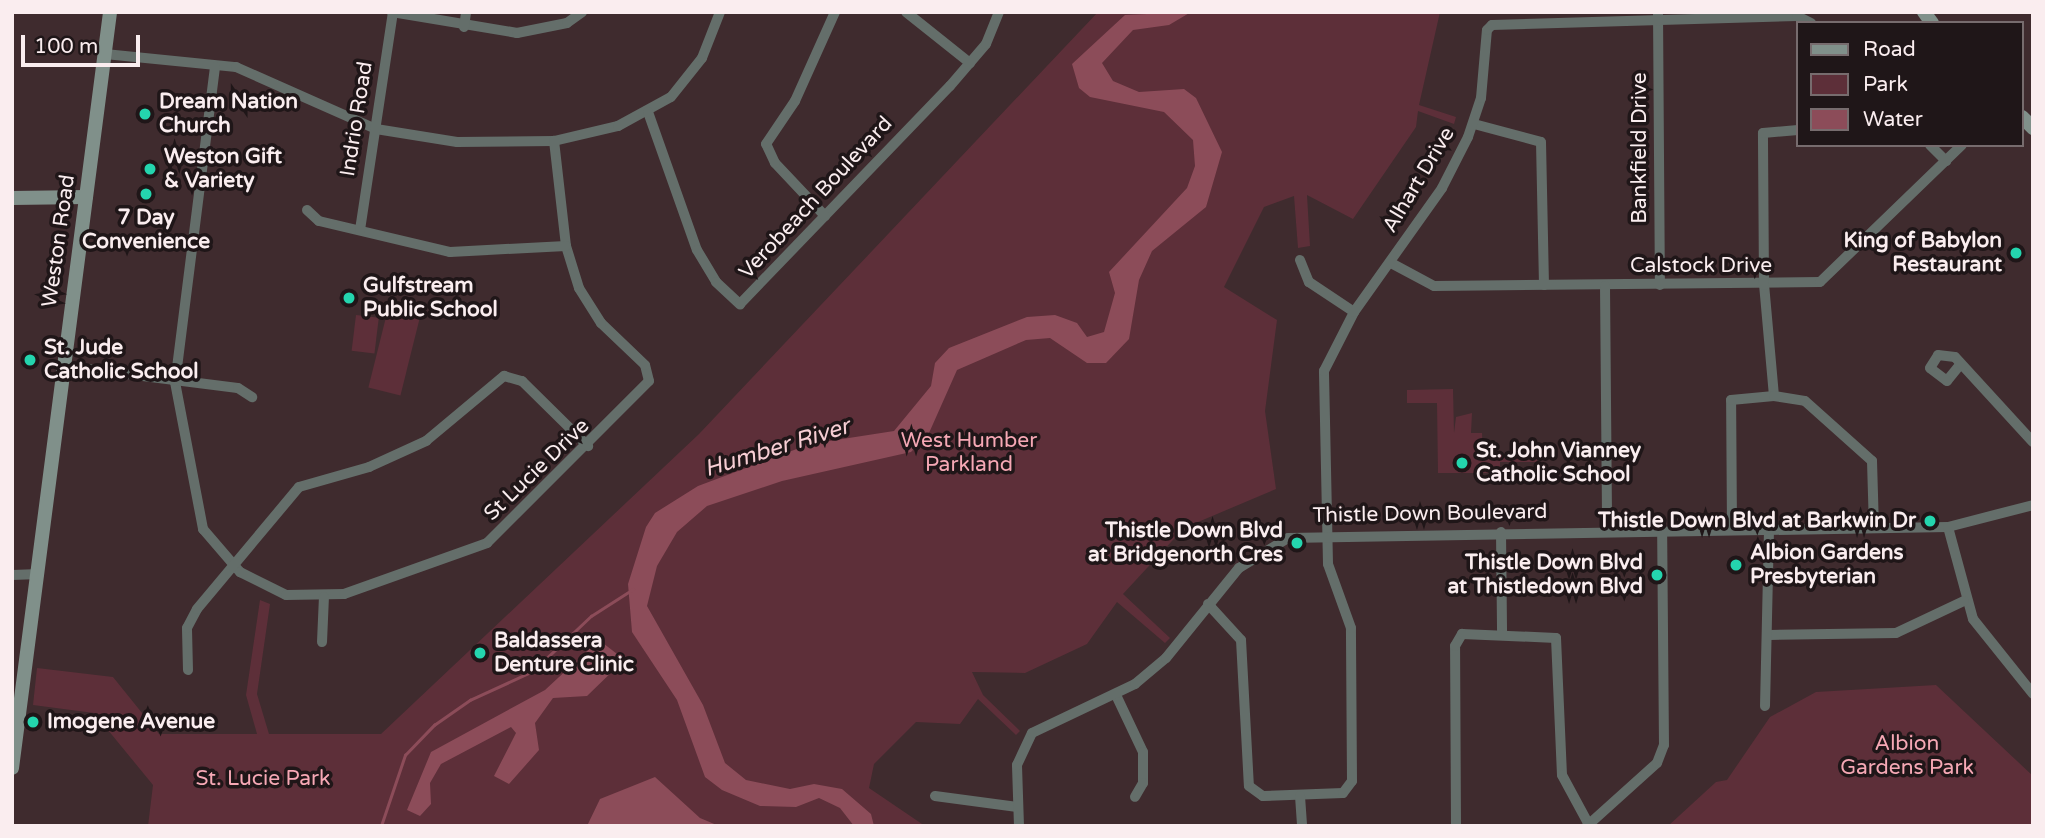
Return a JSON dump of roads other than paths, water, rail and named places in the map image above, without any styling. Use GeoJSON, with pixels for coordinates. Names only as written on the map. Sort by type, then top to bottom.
{"type":"FeatureCollection","features":[{"type":"Feature","properties":{"kind":"main road","name":"Weston Road"},"geometry":{"type":"LineString","coordinates":[[12,768],[17,696],[39,574],[110,12]]}},
{"type":"Feature","properties":{"kind":"main road"},"geometry":{"type":"LineString","coordinates":[[12,198],[86,197]]}},
{"type":"Feature","properties":{"kind":"street"},"geometry":{"type":"LineString","coordinates":[[464,27],[466,12]]}},
{"type":"Feature","properties":{"kind":"street"},"geometry":{"type":"LineString","coordinates":[[392,13],[464,27],[534,31],[582,12]]}},
{"type":"Feature","properties":{"kind":"street"},"geometry":{"type":"LineString","coordinates":[[105,54],[215,66],[271,80],[376,129],[457,142],[554,141],[648,112],[671,97],[702,58],[720,12]]}},
{"type":"Feature","properties":{"kind":"street"},"geometry":{"type":"LineString","coordinates":[[825,216],[775,163],[766,144],[795,101],[835,12]]}},
{"type":"Feature","properties":{"kind":"street"},"geometry":{"type":"LineString","coordinates":[[906,12],[970,63]]}},
{"type":"Feature","properties":{"kind":"street","name":"Verobeach Boulevard"},"geometry":{"type":"LineString","coordinates":[[648,112],[697,250],[735,304],[746,301],[970,63],[990,37],[999,12]]}},
{"type":"Feature","properties":{"kind":"street","name":"Indrio Road"},"geometry":{"type":"LineString","coordinates":[[359,230],[392,13]]}},
{"type":"Feature","properties":{"kind":"street","name":"Alhart Drive"},"geometry":{"type":"LineString","coordinates":[[1300,796],[1343,793],[1352,780],[1351,628],[1331,576],[1326,533],[1324,371],[1354,312],[1442,188],[1474,124],[1492,25],[1659,17],[1797,16],[1807,21]]}},
{"type":"Feature","properties":{"kind":"street","name":"Bankfield Drive"},"geometry":{"type":"LineString","coordinates":[[1659,17],[1660,285]]}},
{"type":"Feature","properties":{"kind":"street","name":"St Lucie Drive"},"geometry":{"type":"LineString","coordinates":[[215,66],[175,382],[199,519],[232,564],[276,592],[324,597],[410,576],[487,543],[588,446],[650,375],[593,313],[566,246],[554,141]]}},
{"type":"Feature","properties":{"kind":"street"},"geometry":{"type":"LineString","coordinates":[[1474,124],[1541,142],[1544,285]]}},
{"type":"Feature","properties":{"kind":"street"},"geometry":{"type":"LineString","coordinates":[[1774,396],[1764,285],[1763,134],[1797,130]]}},
{"type":"Feature","properties":{"kind":"street"},"geometry":{"type":"LineString","coordinates":[[1932,147],[1947,161]]}},
{"type":"Feature","properties":{"kind":"street","name":"Calstock Drive"},"geometry":{"type":"LineString","coordinates":[[1391,263],[1434,286],[1764,285],[1821,282],[1835,274],[1960,147]]}},
{"type":"Feature","properties":{"kind":"street"},"geometry":{"type":"LineString","coordinates":[[307,210],[319,221],[474,255],[566,246]]}},
{"type":"Feature","properties":{"kind":"street"},"geometry":{"type":"LineString","coordinates":[[1300,260],[1309,282],[1354,312]]}},
{"type":"Feature","properties":{"kind":"street"},"geometry":{"type":"LineString","coordinates":[[1605,286],[1607,529]]}},
{"type":"Feature","properties":{"kind":"street"},"geometry":{"type":"LineString","coordinates":[[64,366],[238,388],[252,397]]}},
{"type":"Feature","properties":{"kind":"street"},"geometry":{"type":"LineString","coordinates":[[1959,366],[2033,442]]}},
{"type":"Feature","properties":{"kind":"street"},"geometry":{"type":"LineString","coordinates":[[188,670],[187,628],[232,564],[299,487],[369,467],[426,441],[504,376],[522,382],[588,446]]}},
{"type":"Feature","properties":{"kind":"street"},"geometry":{"type":"LineString","coordinates":[[1732,529],[1731,400],[1774,396],[1805,401],[1872,461],[1874,528]]}},
{"type":"Feature","properties":{"kind":"street","name":"Thistle Down Boulevard"},"geometry":{"type":"LineString","coordinates":[[1020,826],[1017,807],[1019,755],[1032,733],[1116,695],[1166,659],[1208,604],[1255,556],[1287,538],[1326,533],[1948,527],[2033,505]]}},
{"type":"Feature","properties":{"kind":"street"},"geometry":{"type":"LineString","coordinates":[[1948,527],[1964,601],[1981,634],[2033,694]]}},
{"type":"Feature","properties":{"kind":"street"},"geometry":{"type":"LineString","coordinates":[[1765,706],[1770,635],[1769,529]]}},
{"type":"Feature","properties":{"kind":"street"},"geometry":{"type":"LineString","coordinates":[[1456,826],[1457,636],[1556,638],[1562,775],[1588,825],[1657,763],[1664,745],[1662,531]]}},
{"type":"Feature","properties":{"kind":"street"},"geometry":{"type":"LineString","coordinates":[[1501,532],[1502,635]]}},
{"type":"Feature","properties":{"kind":"street"},"geometry":{"type":"LineString","coordinates":[[12,575],[39,574]]}},
{"type":"Feature","properties":{"kind":"street"},"geometry":{"type":"LineString","coordinates":[[322,642],[324,597]]}},
{"type":"Feature","properties":{"kind":"street"},"geometry":{"type":"LineString","coordinates":[[1770,635],[1896,633],[1964,601]]}},
{"type":"Feature","properties":{"kind":"street"},"geometry":{"type":"LineString","coordinates":[[1208,604],[1241,640],[1248,786],[1263,796],[1300,796],[1302,826]]}},
{"type":"Feature","properties":{"kind":"street"},"geometry":{"type":"LineString","coordinates":[[1116,695],[1143,752],[1143,783],[1135,797]]}},
{"type":"Feature","properties":{"kind":"street"},"geometry":{"type":"LineString","coordinates":[[935,796],[1017,807]]}},
{"type":"Feature","properties":{"kind":"water"},"geometry":{"type":"Polygon","coordinates":[[[1191,12],[1169,25],[1133,30],[1102,63],[1113,81],[1139,92],[1184,89],[1196,98],[1222,152],[1206,207],[1152,251],[1139,280],[1129,339],[1106,363],[1087,363],[1050,338],[1026,340],[957,370],[929,433],[911,452],[782,481],[707,506],[677,532],[657,566],[647,606],[703,705],[725,763],[746,780],[790,789],[814,784],[842,789],[871,814],[874,826],[854,826],[840,808],[819,798],[796,807],[760,806],[722,790],[705,777],[677,700],[632,632],[628,584],[646,527],[655,513],[698,486],[810,444],[894,431],[931,386],[935,363],[949,348],[1027,317],[1055,315],[1077,323],[1087,337],[1104,332],[1115,293],[1109,272],[1187,188],[1195,166],[1193,140],[1164,112],[1090,97],[1079,88],[1072,64],[1125,15],[1191,12]]]}},
{"type":"Feature","properties":{"kind":"water"},"geometry":{"type":"Polygon","coordinates":[[[599,640],[621,657],[619,665],[587,696],[553,698],[535,723],[539,750],[509,784],[494,776],[516,733],[511,727],[441,764],[430,783],[431,804],[420,816],[407,810],[431,752],[545,690],[599,640]]]}},
{"type":"Feature","properties":{"kind":"water"},"geometry":{"type":"Polygon","coordinates":[[[655,777],[700,818],[719,826],[587,826],[600,799],[655,777]]]}},
{"type":"Feature","properties":{"kind":"waterway"},"geometry":{"type":"LineString","coordinates":[[381,826],[405,755],[434,725],[470,700],[533,671],[591,616],[633,589]]}},
{"type":"Feature","properties":{"kind":"place","name":"Dream Nation Church"},"geometry":{"type":"Point","coordinates":[145,114]}},
{"type":"Feature","properties":{"kind":"place","name":"Weston Gift & Variety"},"geometry":{"type":"Point","coordinates":[150,169]}},
{"type":"Feature","properties":{"kind":"place","name":"7 Day Convenience"},"geometry":{"type":"Point","coordinates":[146,194]}},
{"type":"Feature","properties":{"kind":"place","name":"King of Babylon Restaurant"},"geometry":{"type":"Point","coordinates":[2016,253]}},
{"type":"Feature","properties":{"kind":"place","name":"Gulfstream Public School"},"geometry":{"type":"Point","coordinates":[349,298]}},
{"type":"Feature","properties":{"kind":"place","name":"St. Jude Catholic School"},"geometry":{"type":"Point","coordinates":[30,360]}},
{"type":"Feature","properties":{"kind":"place","name":"St. John Vianney Catholic School"},"geometry":{"type":"Point","coordinates":[1462,463]}},
{"type":"Feature","properties":{"kind":"place","name":"Thistle Down Blvd at Barkwin Dr"},"geometry":{"type":"Point","coordinates":[1930,521]}},
{"type":"Feature","properties":{"kind":"place","name":"Thistle Down Blvd at Bridgenorth Cres"},"geometry":{"type":"Point","coordinates":[1297,543]}},
{"type":"Feature","properties":{"kind":"place","name":"Albion Gardens Presbyterian"},"geometry":{"type":"Point","coordinates":[1736,565]}},
{"type":"Feature","properties":{"kind":"place","name":"Thistle Down Blvd at Thistledown Blvd"},"geometry":{"type":"Point","coordinates":[1657,575]}},
{"type":"Feature","properties":{"kind":"place","name":"Baldassera Denture Clinic"},"geometry":{"type":"Point","coordinates":[480,653]}},
{"type":"Feature","properties":{"kind":"place","name":"Imogene Avenue"},"geometry":{"type":"Point","coordinates":[33,722]}},
{"type":"Feature","properties":{"kind":"park label","name":"West Humber Parkland"},"geometry":{"type":"Point","coordinates":[969,453]}},
{"type":"Feature","properties":{"kind":"park label","name":"Albion Gardens Park"},"geometry":{"type":"Point","coordinates":[1907,756]}},
{"type":"Feature","properties":{"kind":"park label","name":"St. Lucie Park"},"geometry":{"type":"Point","coordinates":[263,779]}},
{"type":"Feature","properties":{"kind":"water label","name":"Humber River"},"geometry":{"type":"Point","coordinates":[777,448]}}]}
